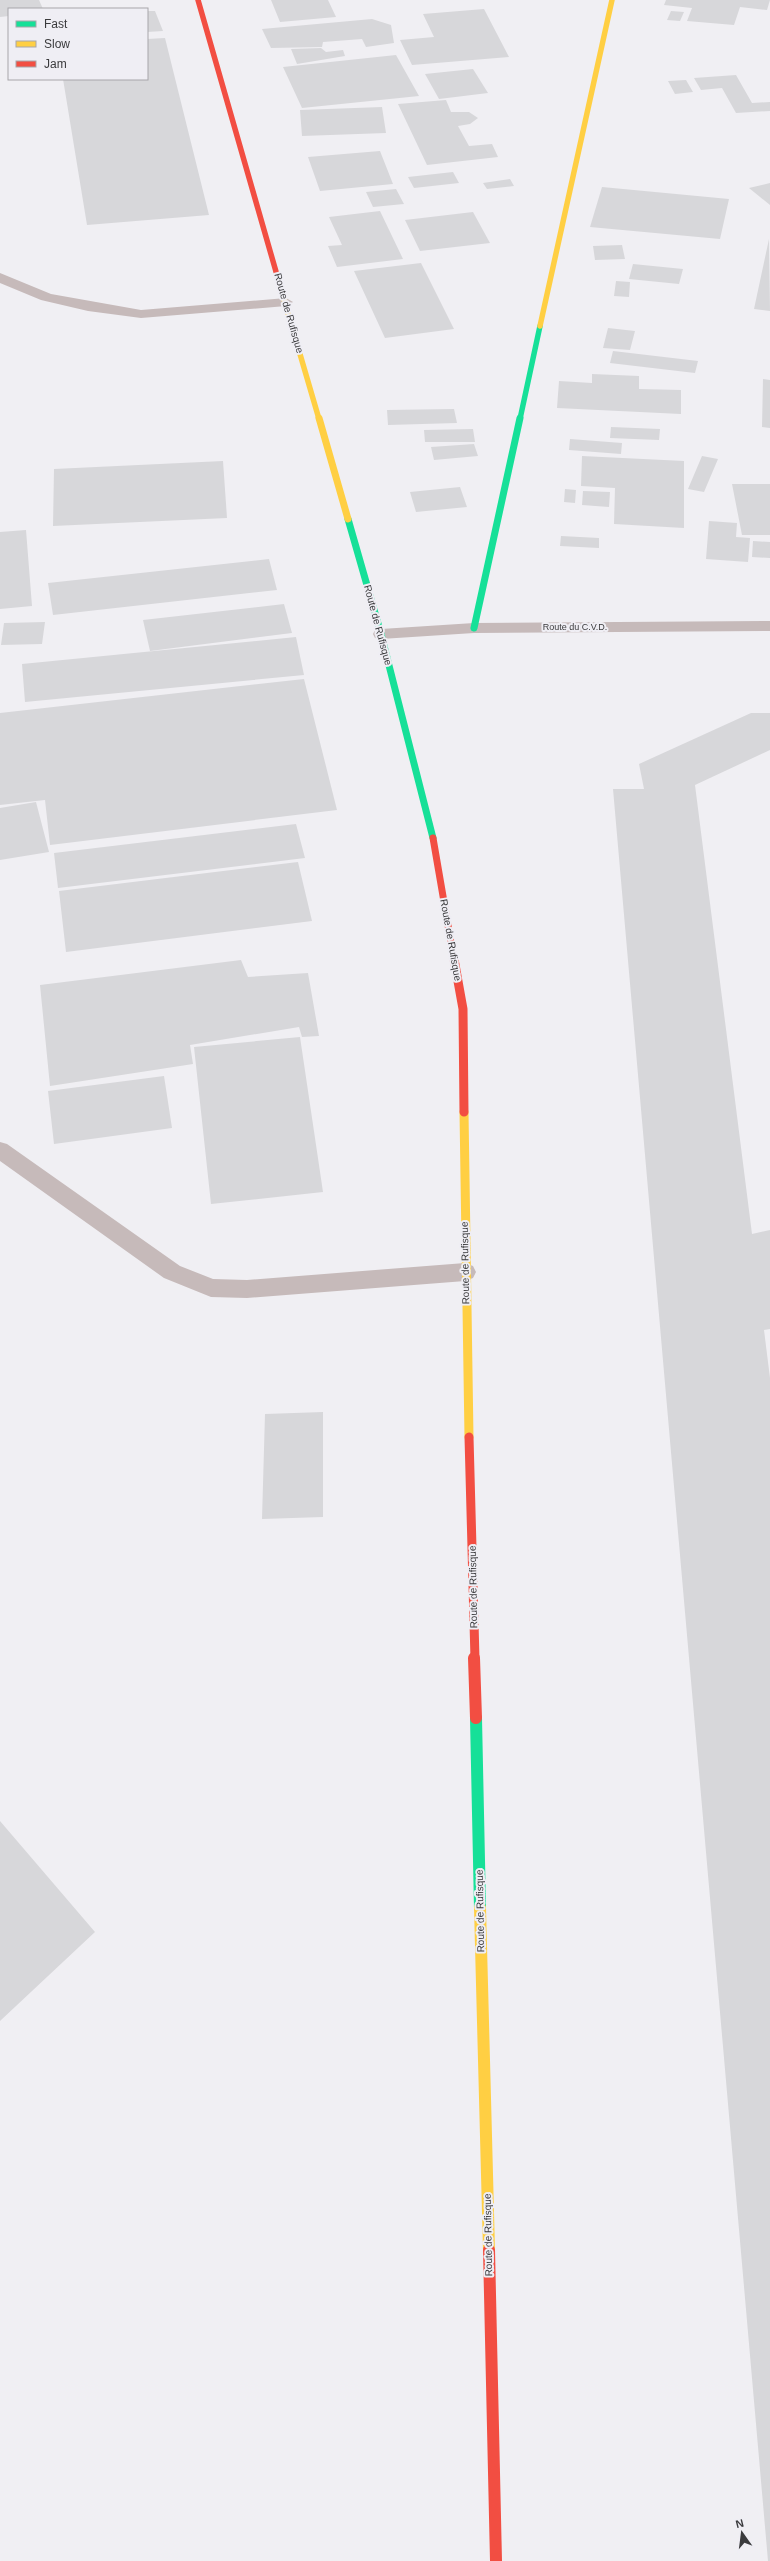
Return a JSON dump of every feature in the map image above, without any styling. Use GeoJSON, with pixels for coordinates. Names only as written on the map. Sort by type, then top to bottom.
{"type":"FeatureCollection","features":[{"type":"Feature","properties":{"kind":"main road","name":"Route de Rufisque"},"geometry":{"type":"LineString","coordinates":[[198,0],[381,634],[429,818],[463,1009],[465,1272],[496,2561]]}},
{"type":"Feature","properties":{"kind":"main road"},"geometry":{"type":"LineString","coordinates":[[474,628],[612,0]]}},
{"type":"Feature","properties":{"kind":"street"},"geometry":{"type":"LineString","coordinates":[[0,277],[6,282],[28,292],[101,308],[134,313],[286,302]]}},
{"type":"Feature","properties":{"kind":"street","name":"Route du C.V.D."},"geometry":{"type":"LineString","coordinates":[[381,634],[474,628],[770,626]]}},
{"type":"Feature","properties":{"kind":"street"},"geometry":{"type":"LineString","coordinates":[[0,1150],[172,1272],[211,1288],[247,1289],[465,1272]]}},
{"type":"Feature","properties":{"kind":"building"},"geometry":{"type":"Polygon","coordinates":[[[0,0],[39,0],[43,8],[8,8],[8,16],[0,17],[0,0]]]}},
{"type":"Feature","properties":{"kind":"building"},"geometry":{"type":"Polygon","coordinates":[[[271,0],[328,0],[336,17],[280,22],[271,0]]]}},
{"type":"Feature","properties":{"kind":"building"},"geometry":{"type":"Polygon","coordinates":[[[666,0],[770,0],[767,10],[740,7],[734,25],[687,21],[692,8],[664,5],[666,0]]]}},
{"type":"Feature","properties":{"kind":"building"},"geometry":{"type":"Polygon","coordinates":[[[484,9],[509,57],[412,65],[400,40],[434,37],[423,14],[484,9]]]}},
{"type":"Feature","properties":{"kind":"building"},"geometry":{"type":"Polygon","coordinates":[[[148,11],[155,11],[163,31],[148,32],[148,11]]]}},
{"type":"Feature","properties":{"kind":"building"},"geometry":{"type":"Polygon","coordinates":[[[671,11],[684,12],[680,21],[667,20],[671,11]]]}},
{"type":"Feature","properties":{"kind":"building"},"geometry":{"type":"Polygon","coordinates":[[[372,19],[391,25],[394,43],[366,47],[362,39],[323,42],[322,47],[271,48],[262,29],[372,19]]]}},
{"type":"Feature","properties":{"kind":"building"},"geometry":{"type":"Polygon","coordinates":[[[165,38],[209,215],[87,225],[63,80],[148,80],[148,39],[165,38]]]}},
{"type":"Feature","properties":{"kind":"building"},"geometry":{"type":"Polygon","coordinates":[[[321,48],[326,52],[343,50],[345,56],[297,64],[291,49],[321,48]]]}},
{"type":"Feature","properties":{"kind":"building"},"geometry":{"type":"Polygon","coordinates":[[[396,55],[419,96],[302,108],[283,67],[396,55]]]}},
{"type":"Feature","properties":{"kind":"building"},"geometry":{"type":"Polygon","coordinates":[[[473,69],[488,93],[439,99],[425,74],[473,69]]]}},
{"type":"Feature","properties":{"kind":"building"},"geometry":{"type":"Polygon","coordinates":[[[736,75],[752,103],[770,102],[770,111],[736,113],[722,88],[701,90],[694,78],[736,75]]]}},
{"type":"Feature","properties":{"kind":"building"},"geometry":{"type":"Polygon","coordinates":[[[686,80],[693,92],[675,94],[668,81],[686,80]]]}},
{"type":"Feature","properties":{"kind":"building"},"geometry":{"type":"Polygon","coordinates":[[[446,100],[451,112],[469,112],[478,118],[470,124],[458,126],[469,146],[492,144],[498,157],[427,165],[398,104],[446,100]]]}},
{"type":"Feature","properties":{"kind":"building"},"geometry":{"type":"Polygon","coordinates":[[[382,107],[386,133],[302,136],[300,110],[382,107]]]}},
{"type":"Feature","properties":{"kind":"building"},"geometry":{"type":"Polygon","coordinates":[[[380,151],[393,184],[320,191],[308,157],[380,151]]]}},
{"type":"Feature","properties":{"kind":"building"},"geometry":{"type":"Polygon","coordinates":[[[453,172],[459,183],[414,188],[408,177],[453,172]]]}},
{"type":"Feature","properties":{"kind":"building"},"geometry":{"type":"Polygon","coordinates":[[[510,179],[514,186],[487,189],[483,183],[510,179]]]}},
{"type":"Feature","properties":{"kind":"building"},"geometry":{"type":"Polygon","coordinates":[[[770,183],[770,205],[749,188],[770,183]]]}},
{"type":"Feature","properties":{"kind":"building"},"geometry":{"type":"Polygon","coordinates":[[[602,187],[729,199],[720,239],[590,227],[602,187]]]}},
{"type":"Feature","properties":{"kind":"building"},"geometry":{"type":"Polygon","coordinates":[[[396,189],[404,204],[373,207],[366,192],[396,189]]]}},
{"type":"Feature","properties":{"kind":"building"},"geometry":{"type":"Polygon","coordinates":[[[380,211],[403,259],[337,267],[328,246],[342,245],[329,217],[380,211]]]}},
{"type":"Feature","properties":{"kind":"building"},"geometry":{"type":"Polygon","coordinates":[[[473,212],[490,243],[420,251],[405,220],[473,212]]]}},
{"type":"Feature","properties":{"kind":"building"},"geometry":{"type":"Polygon","coordinates":[[[769,239],[770,311],[754,309],[769,239]]]}},
{"type":"Feature","properties":{"kind":"building"},"geometry":{"type":"Polygon","coordinates":[[[622,245],[625,259],[595,260],[593,246],[622,245]]]}},
{"type":"Feature","properties":{"kind":"building"},"geometry":{"type":"Polygon","coordinates":[[[421,263],[454,329],[385,338],[354,271],[421,263]]]}},
{"type":"Feature","properties":{"kind":"building"},"geometry":{"type":"Polygon","coordinates":[[[633,264],[683,269],[679,284],[629,279],[633,264]]]}},
{"type":"Feature","properties":{"kind":"building"},"geometry":{"type":"Polygon","coordinates":[[[616,281],[630,282],[629,297],[614,296],[616,281]]]}},
{"type":"Feature","properties":{"kind":"building"},"geometry":{"type":"Polygon","coordinates":[[[608,328],[635,331],[630,350],[603,348],[608,328]]]}},
{"type":"Feature","properties":{"kind":"building"},"geometry":{"type":"Polygon","coordinates":[[[613,351],[698,361],[695,373],[610,363],[613,351]]]}},
{"type":"Feature","properties":{"kind":"building"},"geometry":{"type":"Polygon","coordinates":[[[592,374],[639,376],[639,389],[681,390],[681,414],[557,408],[559,381],[592,383],[592,374]]]}},
{"type":"Feature","properties":{"kind":"building"},"geometry":{"type":"Polygon","coordinates":[[[763,379],[770,380],[770,428],[762,427],[763,379]]]}},
{"type":"Feature","properties":{"kind":"building"},"geometry":{"type":"Polygon","coordinates":[[[454,409],[457,423],[388,425],[387,410],[454,409]]]}},
{"type":"Feature","properties":{"kind":"building"},"geometry":{"type":"Polygon","coordinates":[[[611,427],[660,429],[659,440],[610,438],[611,427]]]}},
{"type":"Feature","properties":{"kind":"building"},"geometry":{"type":"Polygon","coordinates":[[[473,429],[475,442],[425,442],[424,430],[473,429]]]}},
{"type":"Feature","properties":{"kind":"building"},"geometry":{"type":"Polygon","coordinates":[[[570,439],[622,443],[621,454],[569,450],[570,439]]]}},
{"type":"Feature","properties":{"kind":"building"},"geometry":{"type":"Polygon","coordinates":[[[474,444],[478,456],[434,460],[431,447],[474,444]]]}},
{"type":"Feature","properties":{"kind":"building"},"geometry":{"type":"Polygon","coordinates":[[[582,456],[684,461],[684,528],[614,524],[615,488],[581,486],[582,456]]]}},
{"type":"Feature","properties":{"kind":"building"},"geometry":{"type":"Polygon","coordinates":[[[702,456],[718,459],[704,492],[688,489],[702,456]]]}},
{"type":"Feature","properties":{"kind":"building"},"geometry":{"type":"Polygon","coordinates":[[[223,461],[227,518],[53,526],[54,469],[223,461]]]}},
{"type":"Feature","properties":{"kind":"building"},"geometry":{"type":"Polygon","coordinates":[[[732,484],[770,484],[770,535],[742,535],[732,484]]]}},
{"type":"Feature","properties":{"kind":"building"},"geometry":{"type":"Polygon","coordinates":[[[460,487],[467,507],[416,512],[410,492],[460,487]]]}},
{"type":"Feature","properties":{"kind":"building"},"geometry":{"type":"Polygon","coordinates":[[[565,489],[576,490],[575,503],[564,502],[565,489]]]}},
{"type":"Feature","properties":{"kind":"building"},"geometry":{"type":"Polygon","coordinates":[[[583,491],[610,492],[609,507],[582,505],[583,491]]]}},
{"type":"Feature","properties":{"kind":"building"},"geometry":{"type":"Polygon","coordinates":[[[709,521],[737,523],[736,537],[750,538],[748,562],[706,559],[709,521]]]}},
{"type":"Feature","properties":{"kind":"building"},"geometry":{"type":"Polygon","coordinates":[[[26,530],[32,606],[0,609],[0,532],[26,530]]]}},
{"type":"Feature","properties":{"kind":"building"},"geometry":{"type":"Polygon","coordinates":[[[561,536],[599,538],[599,548],[560,546],[561,536]]]}},
{"type":"Feature","properties":{"kind":"building"},"geometry":{"type":"Polygon","coordinates":[[[753,541],[770,542],[770,558],[752,557],[753,541]]]}},
{"type":"Feature","properties":{"kind":"building"},"geometry":{"type":"Polygon","coordinates":[[[269,559],[277,590],[53,615],[48,583],[269,559]]]}},
{"type":"Feature","properties":{"kind":"building"},"geometry":{"type":"Polygon","coordinates":[[[284,604],[292,633],[150,651],[143,620],[284,604]]]}},
{"type":"Feature","properties":{"kind":"building"},"geometry":{"type":"Polygon","coordinates":[[[45,622],[42,644],[1,645],[4,623],[45,622]]]}},
{"type":"Feature","properties":{"kind":"building"},"geometry":{"type":"Polygon","coordinates":[[[296,637],[304,675],[25,702],[22,664],[296,637]]]}},
{"type":"Feature","properties":{"kind":"building"},"geometry":{"type":"Polygon","coordinates":[[[304,679],[337,810],[50,845],[45,800],[0,805],[0,713],[304,679]]]}},
{"type":"Feature","properties":{"kind":"building"},"geometry":{"type":"Polygon","coordinates":[[[751,713],[770,713],[770,750],[695,785],[752,1234],[770,1230],[770,1329],[764,1330],[770,1378],[770,2561],[768,2561],[613,789],[644,789],[639,764],[751,713]]]}},
{"type":"Feature","properties":{"kind":"building"},"geometry":{"type":"Polygon","coordinates":[[[36,802],[49,852],[0,860],[0,808],[36,802]]]}},
{"type":"Feature","properties":{"kind":"building"},"geometry":{"type":"Polygon","coordinates":[[[296,824],[305,858],[58,888],[54,853],[296,824]]]}},
{"type":"Feature","properties":{"kind":"building"},"geometry":{"type":"Polygon","coordinates":[[[298,862],[312,921],[66,952],[59,891],[298,862]]]}},
{"type":"Feature","properties":{"kind":"building"},"geometry":{"type":"Polygon","coordinates":[[[241,960],[248,977],[308,973],[319,1036],[302,1037],[299,1027],[190,1045],[193,1064],[50,1086],[40,985],[241,960]]]}},
{"type":"Feature","properties":{"kind":"building"},"geometry":{"type":"Polygon","coordinates":[[[300,1037],[323,1192],[211,1204],[194,1047],[300,1037]]]}},
{"type":"Feature","properties":{"kind":"building"},"geometry":{"type":"Polygon","coordinates":[[[164,1076],[172,1128],[54,1144],[48,1091],[164,1076]]]}},
{"type":"Feature","properties":{"kind":"building"},"geometry":{"type":"Polygon","coordinates":[[[323,1412],[323,1517],[262,1519],[265,1414],[323,1412]]]}},
{"type":"Feature","properties":{"kind":"building"},"geometry":{"type":"Polygon","coordinates":[[[0,1821],[95,1932],[0,2021],[0,1821]]]}},
{"type":"Feature","properties":{"kind":"traffic: fast"},"geometry":{"type":"LineString","coordinates":[[474,628],[540,326]]}},
{"type":"Feature","properties":{"kind":"traffic: fast"},"geometry":{"type":"LineString","coordinates":[[348,519],[381,634],[433,838]]}},
{"type":"Feature","properties":{"kind":"traffic: fast"},"geometry":{"type":"LineString","coordinates":[[476,1718],[480,1908]]}},
{"type":"Feature","properties":{"kind":"traffic: slow"},"geometry":{"type":"LineString","coordinates":[[540,326],[612,0]]}},
{"type":"Feature","properties":{"kind":"traffic: slow"},"geometry":{"type":"LineString","coordinates":[[283,296],[348,519]]}},
{"type":"Feature","properties":{"kind":"traffic: slow"},"geometry":{"type":"LineString","coordinates":[[464,1112],[469,1437]]}},
{"type":"Feature","properties":{"kind":"traffic: slow"},"geometry":{"type":"LineString","coordinates":[[480,1908],[489,2250]]}},
{"type":"Feature","properties":{"kind":"traffic: jam"},"geometry":{"type":"LineString","coordinates":[[198,0],[283,296]]}},
{"type":"Feature","properties":{"kind":"traffic: jam"},"geometry":{"type":"LineString","coordinates":[[433,838],[463,1009],[464,1112]]}},
{"type":"Feature","properties":{"kind":"traffic: jam"},"geometry":{"type":"LineString","coordinates":[[469,1437],[476,1718]]}},
{"type":"Feature","properties":{"kind":"traffic: jam"},"geometry":{"type":"LineString","coordinates":[[489,2250],[496,2561]]}}]}
